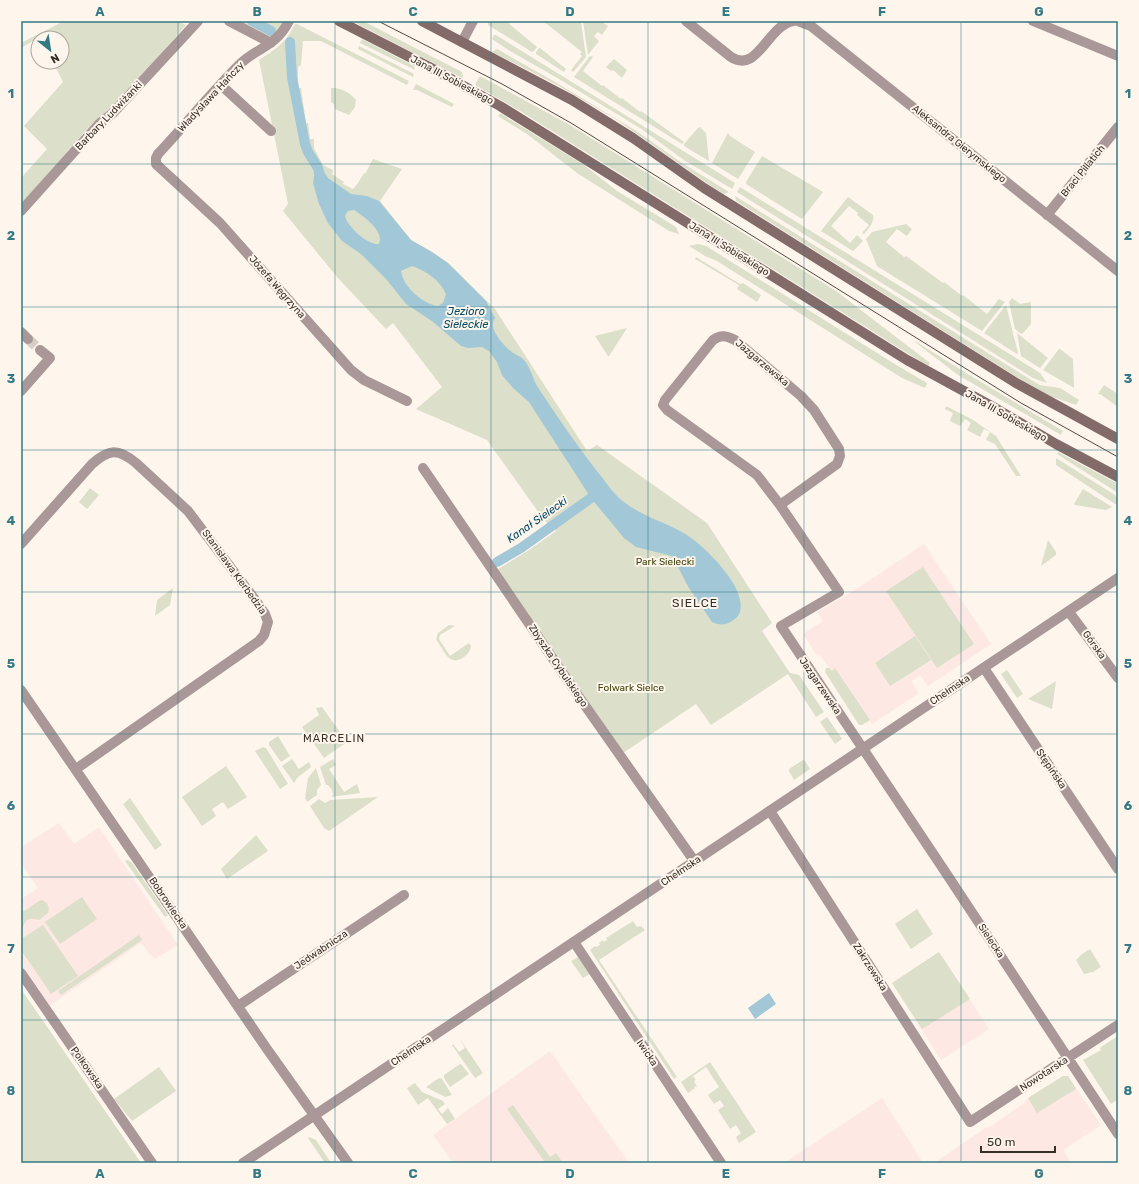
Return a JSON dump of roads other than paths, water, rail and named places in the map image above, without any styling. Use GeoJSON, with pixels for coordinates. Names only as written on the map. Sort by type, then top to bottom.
{"type":"FeatureCollection","features":[{"type":"Feature","properties":{"kind":"main road","name":"Jana III Sobieskiego"},"geometry":{"type":"LineString","coordinates":[[339,21],[435,70],[500,106],[907,360],[995,408],[1046,439],[1118,477]]}},
{"type":"Feature","properties":{"kind":"main road"},"geometry":{"type":"LineString","coordinates":[[422,21],[579,105],[642,144],[704,188],[1009,379],[1118,439]]}},
{"type":"Feature","properties":{"kind":"street","name":"Barbary Ludwiżanki"},"geometry":{"type":"LineString","coordinates":[[21,211],[99,124],[113,113],[198,21]]}},
{"type":"Feature","properties":{"kind":"street"},"geometry":{"type":"LineString","coordinates":[[229,21],[271,43]]}},
{"type":"Feature","properties":{"kind":"street","name":"Władysława Hańczy"},"geometry":{"type":"LineString","coordinates":[[155,161],[158,154],[244,60],[271,43],[282,34],[289,21]]}},
{"type":"Feature","properties":{"kind":"street"},"geometry":{"type":"LineString","coordinates":[[686,21],[735,60],[744,61],[755,56],[782,25],[793,21]]}},
{"type":"Feature","properties":{"kind":"street","name":"Aleksandra Gierymskiego"},"geometry":{"type":"LineString","coordinates":[[798,21],[811,26],[1118,271]]}},
{"type":"Feature","properties":{"kind":"street"},"geometry":{"type":"LineString","coordinates":[[1034,21],[1118,56]]}},
{"type":"Feature","properties":{"kind":"street"},"geometry":{"type":"LineString","coordinates":[[462,42],[473,22]]}},
{"type":"Feature","properties":{"kind":"street"},"geometry":{"type":"LineString","coordinates":[[221,85],[271,131]]}},
{"type":"Feature","properties":{"kind":"street","name":"Braci Pillatich"},"geometry":{"type":"LineString","coordinates":[[1048,215],[1118,127]]}},
{"type":"Feature","properties":{"kind":"street","name":"Józefa Węgrzyna"},"geometry":{"type":"LineString","coordinates":[[155,161],[160,168],[220,223],[351,370],[364,380],[407,401]]}},
{"type":"Feature","properties":{"kind":"street","name":"Jazgarzewska"},"geometry":{"type":"LineString","coordinates":[[780,505],[837,464],[840,456],[839,449],[814,410],[801,396],[735,340],[729,336],[717,336],[665,400],[663,405],[667,410],[757,475],[780,505],[839,592],[781,626],[862,749]]}},
{"type":"Feature","properties":{"kind":"street"},"geometry":{"type":"LineString","coordinates":[[21,391],[50,358],[40,350]]}},
{"type":"Feature","properties":{"kind":"street","name":"Stanisława Kierbedzia"},"geometry":{"type":"LineString","coordinates":[[21,544],[92,464],[109,452],[118,452],[127,455],[188,511],[253,597],[265,614],[268,622],[264,635],[259,641],[76,769]]}},
{"type":"Feature","properties":{"kind":"street","name":"Zbyszka Cybulskiego"},"geometry":{"type":"LineString","coordinates":[[423,468],[583,703],[695,862]]}},
{"type":"Feature","properties":{"kind":"street","name":"Chełmska"},"geometry":{"type":"LineString","coordinates":[[243,1163],[1118,578]]}},
{"type":"Feature","properties":{"kind":"street","name":"Górska"},"geometry":{"type":"LineString","coordinates":[[1069,612],[1118,678]]}},
{"type":"Feature","properties":{"kind":"street","name":"Stępińska"},"geometry":{"type":"LineString","coordinates":[[984,668],[1118,869]]}},
{"type":"Feature","properties":{"kind":"street","name":"Bobrowiecka"},"geometry":{"type":"LineString","coordinates":[[21,690],[238,1006],[348,1163]]}},
{"type":"Feature","properties":{"kind":"street","name":"Sielecka"},"geometry":{"type":"LineString","coordinates":[[862,749],[944,870],[1118,1134]]}},
{"type":"Feature","properties":{"kind":"street","name":"Zakrzewska"},"geometry":{"type":"LineString","coordinates":[[770,811],[970,1122]]}},
{"type":"Feature","properties":{"kind":"street","name":"Jedwabnicza"},"geometry":{"type":"LineString","coordinates":[[238,1006],[404,895]]}},
{"type":"Feature","properties":{"kind":"street","name":"Iwicka"},"geometry":{"type":"LineString","coordinates":[[574,942],[720,1162]]}},
{"type":"Feature","properties":{"kind":"street","name":"Polkowska"},"geometry":{"type":"LineString","coordinates":[[21,973],[152,1163]]}},
{"type":"Feature","properties":{"kind":"street","name":"Nowotarska"},"geometry":{"type":"LineString","coordinates":[[970,1122],[1118,1025]]}},
{"type":"Feature","properties":{"kind":"water","name":"Jezioro Sieleckie"},"geometry":{"type":"Polygon","coordinates":[[[321,167],[328,178],[351,194],[367,196],[379,201],[411,240],[448,263],[486,301],[495,318],[493,328],[497,336],[503,344],[525,362],[537,386],[551,408],[611,490],[631,507],[686,535],[712,556],[727,574],[740,598],[741,605],[737,617],[729,623],[724,624],[712,622],[689,588],[672,556],[636,547],[624,538],[591,498],[529,402],[513,388],[502,375],[497,362],[489,351],[482,347],[468,348],[461,346],[432,321],[406,304],[387,280],[361,254],[342,241],[328,223],[319,204],[313,183],[315,169],[321,167]],[[354,210],[348,211],[345,216],[350,225],[364,239],[374,244],[379,244],[379,234],[376,229],[354,210]],[[412,266],[401,271],[410,289],[420,298],[432,305],[438,306],[443,303],[446,294],[440,284],[427,273],[412,266]]]}},
{"type":"Feature","properties":{"kind":"water"},"geometry":{"type":"Polygon","coordinates":[[[769,993],[776,1004],[755,1019],[748,1008],[769,993]]]}},
{"type":"Feature","properties":{"kind":"waterway","name":"Kanał Sielecki"},"geometry":{"type":"LineString","coordinates":[[252,21],[271,31]]}},
{"type":"Feature","properties":{"kind":"waterway"},"geometry":{"type":"LineString","coordinates":[[290,42],[292,77],[305,144],[318,168],[321,180]]}},
{"type":"Feature","properties":{"kind":"waterway","name":"Kanał Sielecki"},"geometry":{"type":"LineString","coordinates":[[497,562],[521,548],[591,498],[599,491],[597,489]]}},
{"type":"Feature","properties":{"kind":"tunnel"},"geometry":{"type":"LineString","coordinates":[[28,339],[40,350]]}},
{"type":"Feature","properties":{"kind":"tram line"},"geometry":{"type":"LineString","coordinates":[[378,21],[502,84],[571,123],[1021,403],[1118,457]]}},
{"type":"Feature","properties":{"kind":"district","name":"SIELCE"},"geometry":{"type":"Point","coordinates":[695,603]}},
{"type":"Feature","properties":{"kind":"district","name":"MARCELIN"},"geometry":{"type":"Point","coordinates":[334,738]}},
{"type":"Feature","properties":{"kind":"park label","name":"Park Sielecki"},"geometry":{"type":"Point","coordinates":[665,562]}},
{"type":"Feature","properties":{"kind":"park label","name":"Folwark Sielce"},"geometry":{"type":"Point","coordinates":[631,688]}}]}
